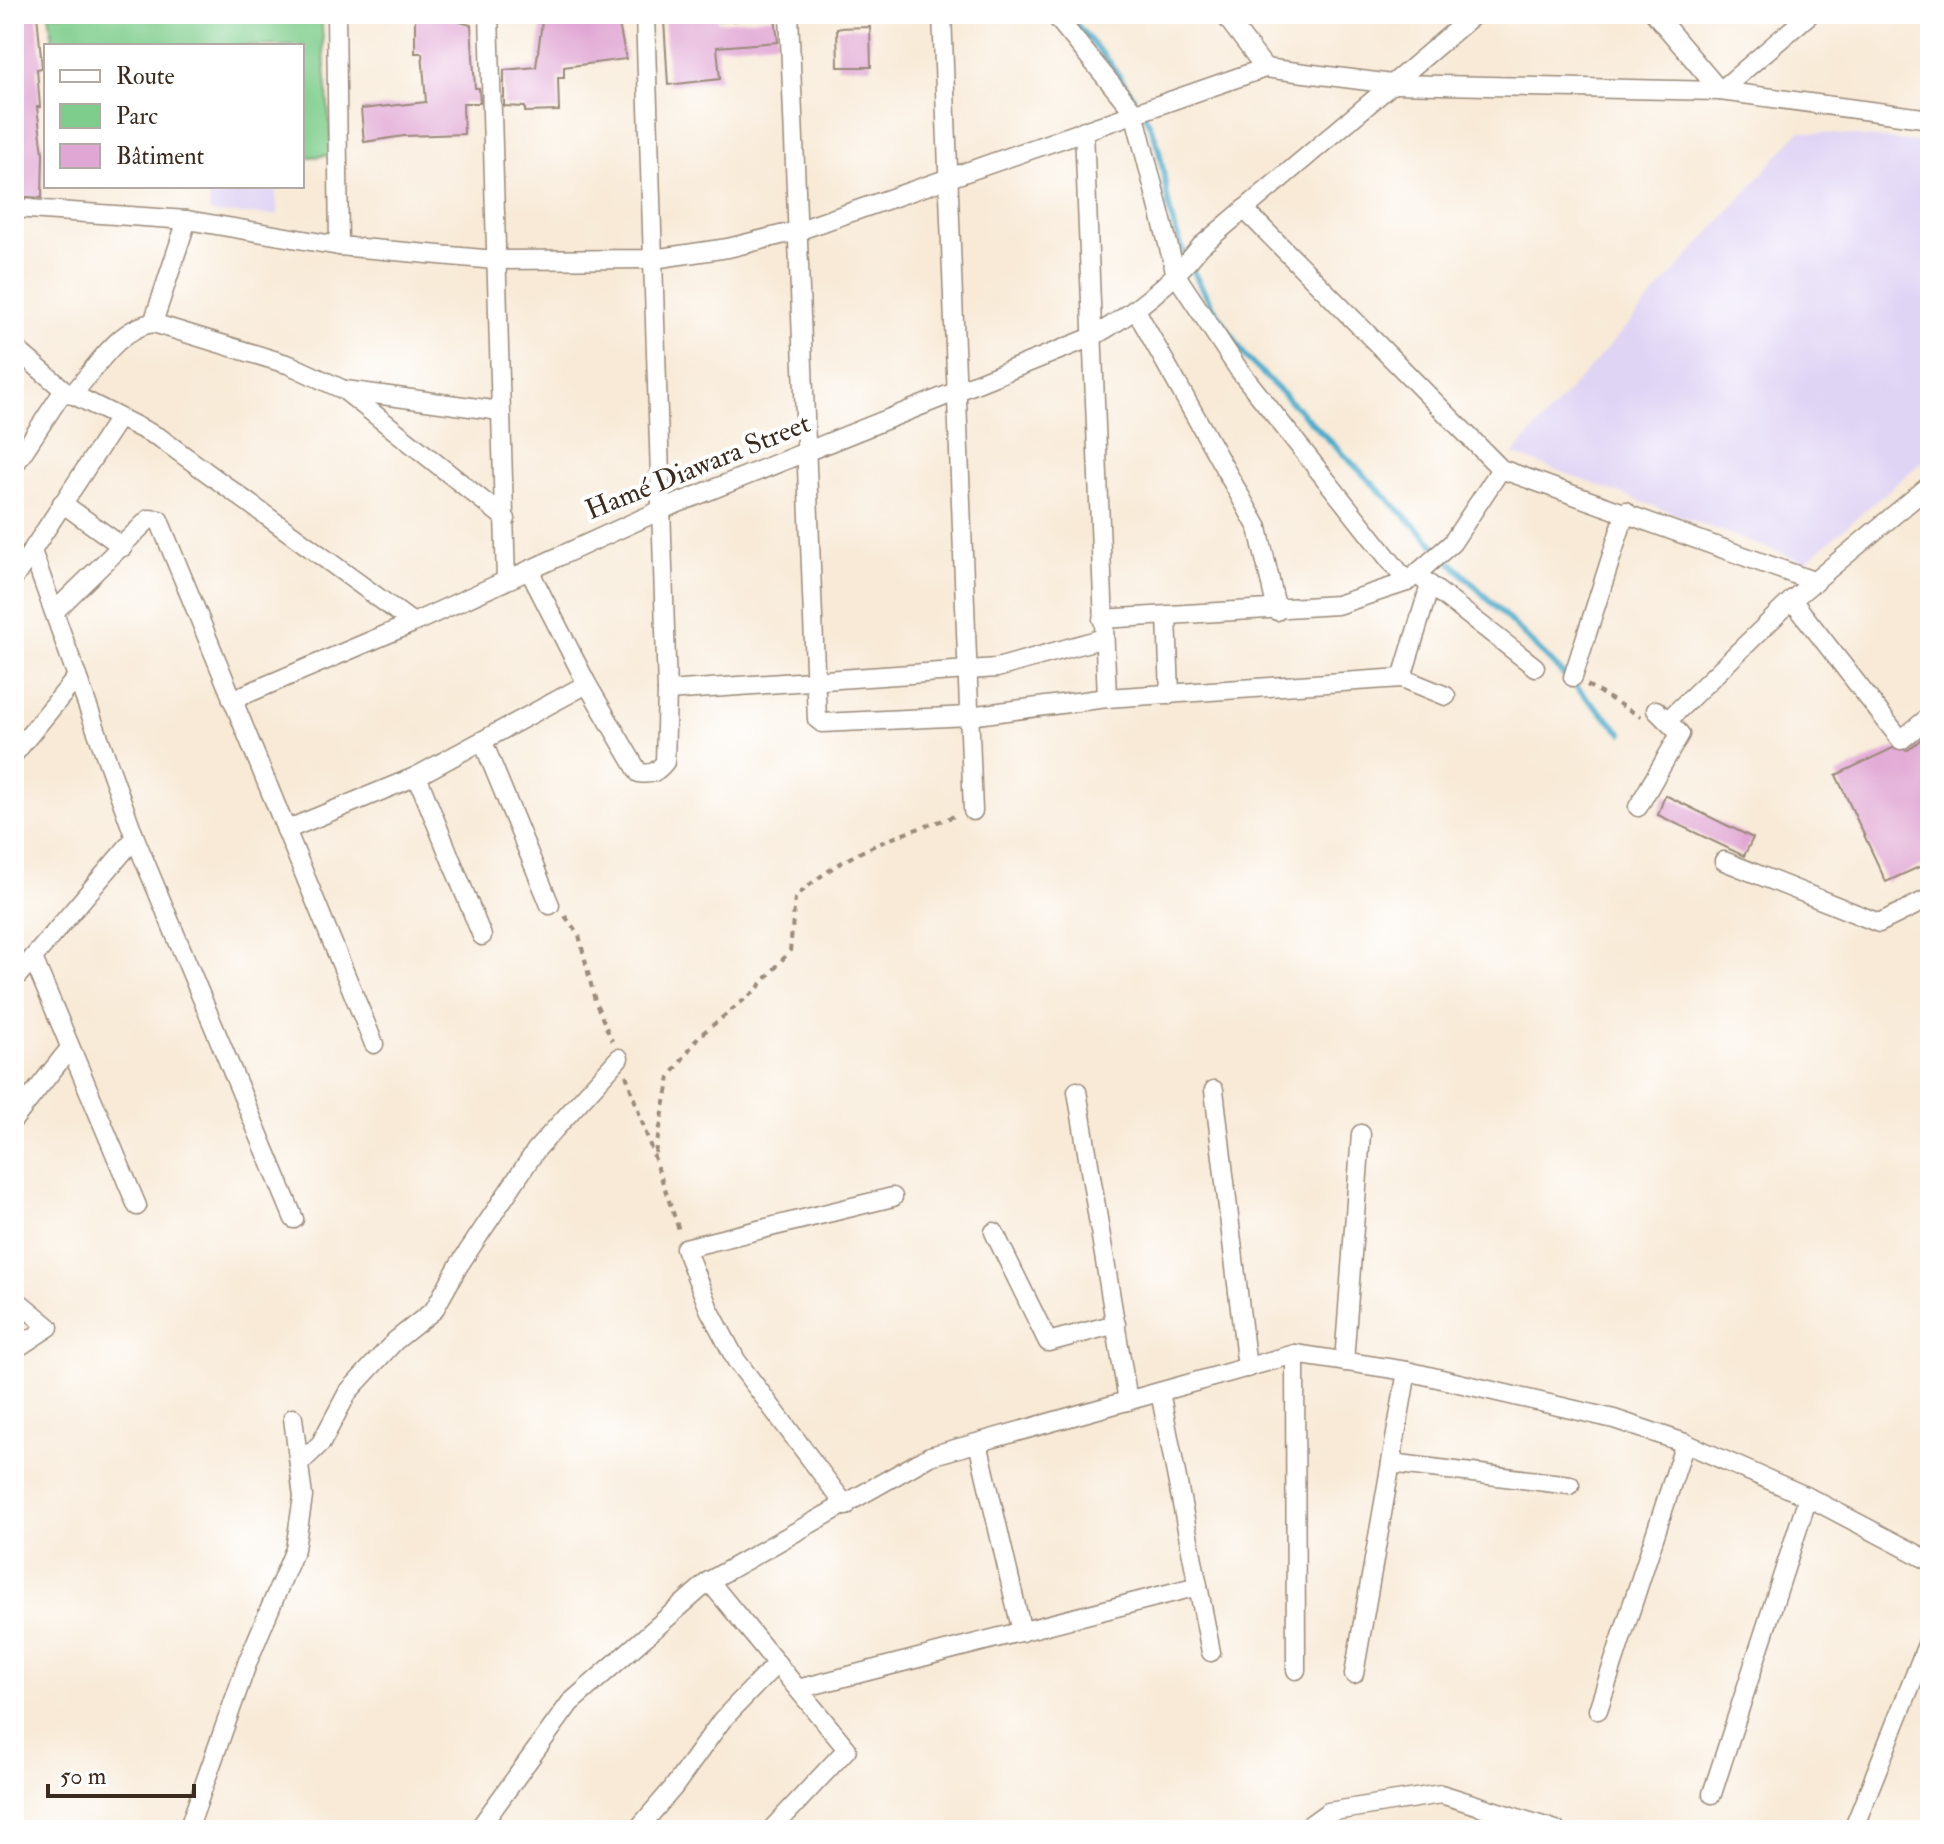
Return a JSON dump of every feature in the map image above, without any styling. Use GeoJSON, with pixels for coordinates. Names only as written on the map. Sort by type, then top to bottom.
{"type":"FeatureCollection","features":[{"type":"Feature","properties":{"kind":"street"},"geometry":{"type":"LineString","coordinates":[[336,14],[339,246]]}},
{"type":"Feature","properties":{"kind":"street"},"geometry":{"type":"LineString","coordinates":[[489,14],[506,580]]}},
{"type":"Feature","properties":{"kind":"street"},"geometry":{"type":"LineString","coordinates":[[529,570],[587,684],[639,773],[650,775],[665,762],[667,691],[645,14]]}},
{"type":"Feature","properties":{"kind":"street"},"geometry":{"type":"LineString","coordinates":[[789,14],[814,711],[822,723],[969,716],[1107,698],[1402,678],[1446,696]]}},
{"type":"Feature","properties":{"kind":"street"},"geometry":{"type":"LineString","coordinates":[[942,14],[973,811]]}},
{"type":"Feature","properties":{"kind":"street"},"geometry":{"type":"LineString","coordinates":[[1054,14],[1142,109],[1179,273],[1239,370],[1418,580],[1535,667]]}},
{"type":"Feature","properties":{"kind":"street"},"geometry":{"type":"LineString","coordinates":[[1224,14],[1265,68]]}},
{"type":"Feature","properties":{"kind":"street","name":"Hamé Diawara Street"},"geometry":{"type":"LineString","coordinates":[[232,700],[413,623],[661,510],[957,394],[1092,337],[1137,312],[1179,273],[1201,246],[1475,14]]}},
{"type":"Feature","properties":{"kind":"street"},"geometry":{"type":"LineString","coordinates":[[1655,14],[1720,91]]}},
{"type":"Feature","properties":{"kind":"street"},"geometry":{"type":"LineString","coordinates":[[1720,91],[1810,14]]}},
{"type":"Feature","properties":{"kind":"street"},"geometry":{"type":"LineString","coordinates":[[14,208],[187,220],[339,246],[495,260],[653,259],[728,248],[797,231],[1265,68],[1392,84],[1720,91],[1930,119]]}},
{"type":"Feature","properties":{"kind":"street"},"geometry":{"type":"LineString","coordinates":[[1084,130],[1107,698]]}},
{"type":"Feature","properties":{"kind":"street"},"geometry":{"type":"LineString","coordinates":[[1244,209],[1501,469],[1626,511],[1816,582]]}},
{"type":"Feature","properties":{"kind":"street"},"geometry":{"type":"LineString","coordinates":[[153,323],[187,220]]}},
{"type":"Feature","properties":{"kind":"street"},"geometry":{"type":"LineString","coordinates":[[1137,312],[1258,528],[1277,611]]}},
{"type":"Feature","properties":{"kind":"street"},"geometry":{"type":"LineString","coordinates":[[14,466],[68,392],[125,333],[138,325],[153,323],[290,365],[344,390],[506,519]]}},
{"type":"Feature","properties":{"kind":"street"},"geometry":{"type":"LineString","coordinates":[[14,347],[68,392],[160,438],[413,623]]}},
{"type":"Feature","properties":{"kind":"street"},"geometry":{"type":"LineString","coordinates":[[344,390],[500,411]]}},
{"type":"Feature","properties":{"kind":"street"},"geometry":{"type":"LineString","coordinates":[[14,578],[119,418]]}},
{"type":"Feature","properties":{"kind":"street"},"geometry":{"type":"LineString","coordinates":[[1402,678],[1418,580],[1452,543],[1501,469]]}},
{"type":"Feature","properties":{"kind":"street"},"geometry":{"type":"LineString","coordinates":[[1638,807],[1680,734],[1662,716],[1792,600],[1930,485]]}},
{"type":"Feature","properties":{"kind":"street"},"geometry":{"type":"LineString","coordinates":[[62,503],[123,547]]}},
{"type":"Feature","properties":{"kind":"street"},"geometry":{"type":"LineString","coordinates":[[1573,677],[1626,511]]}},
{"type":"Feature","properties":{"kind":"street"},"geometry":{"type":"LineString","coordinates":[[55,611],[149,519],[159,520],[374,1044]]}},
{"type":"Feature","properties":{"kind":"street"},"geometry":{"type":"LineString","coordinates":[[32,551],[135,838],[294,1219]]}},
{"type":"Feature","properties":{"kind":"street"},"geometry":{"type":"LineString","coordinates":[[667,691],[997,668],[1103,629],[1167,616],[1337,605],[1418,580]]}},
{"type":"Feature","properties":{"kind":"street"},"geometry":{"type":"LineString","coordinates":[[1792,600],[1901,740],[1930,716]]}},
{"type":"Feature","properties":{"kind":"street"},"geometry":{"type":"LineString","coordinates":[[1167,616],[1170,694]]}},
{"type":"Feature","properties":{"kind":"street"},"geometry":{"type":"LineString","coordinates":[[14,754],[77,677]]}},
{"type":"Feature","properties":{"kind":"street"},"geometry":{"type":"LineString","coordinates":[[286,830],[417,776],[587,684]]}},
{"type":"Feature","properties":{"kind":"street"},"geometry":{"type":"LineString","coordinates":[[483,742],[550,905]]}},
{"type":"Feature","properties":{"kind":"street"},"geometry":{"type":"LineString","coordinates":[[417,776],[482,936]]}},
{"type":"Feature","properties":{"kind":"street"},"geometry":{"type":"LineString","coordinates":[[14,980],[135,838]]}},
{"type":"Feature","properties":{"kind":"street"},"geometry":{"type":"LineString","coordinates":[[1724,861],[1879,923],[1930,898]]}},
{"type":"Feature","properties":{"kind":"street"},"geometry":{"type":"LineString","coordinates":[[33,958],[137,1206]]}},
{"type":"Feature","properties":{"kind":"street"},"geometry":{"type":"LineString","coordinates":[[14,1119],[70,1048]]}},
{"type":"Feature","properties":{"kind":"street"},"geometry":{"type":"LineString","coordinates":[[299,1464],[321,1443],[348,1392],[395,1341],[434,1310],[459,1265],[536,1150],[619,1058]]}},
{"type":"Feature","properties":{"kind":"street"},"geometry":{"type":"LineString","coordinates":[[1214,1090],[1247,1368]]}},
{"type":"Feature","properties":{"kind":"street"},"geometry":{"type":"LineString","coordinates":[[1077,1091],[1128,1401]]}},
{"type":"Feature","properties":{"kind":"street"},"geometry":{"type":"LineString","coordinates":[[1344,1362],[1361,1134]]}},
{"type":"Feature","properties":{"kind":"street"},"geometry":{"type":"LineString","coordinates":[[846,1506],[736,1360],[709,1309],[685,1248],[893,1197]]}},
{"type":"Feature","properties":{"kind":"street"},"geometry":{"type":"LineString","coordinates":[[994,1232],[1048,1342],[1116,1324]]}},
{"type":"Feature","properties":{"kind":"street"},"geometry":{"type":"LineString","coordinates":[[14,1298],[49,1327],[14,1350]]}},
{"type":"Feature","properties":{"kind":"street"},"geometry":{"type":"LineString","coordinates":[[1295,1354],[1296,1670]]}},
{"type":"Feature","properties":{"kind":"street"},"geometry":{"type":"LineString","coordinates":[[478,1830],[570,1703],[709,1581],[930,1456],[1295,1354],[1407,1371],[1614,1419],[1685,1443],[1808,1497],[1930,1561]]}},
{"type":"Feature","properties":{"kind":"street"},"geometry":{"type":"LineString","coordinates":[[1354,1674],[1407,1371]]}},
{"type":"Feature","properties":{"kind":"street"},"geometry":{"type":"LineString","coordinates":[[1160,1392],[1211,1652]]}},
{"type":"Feature","properties":{"kind":"street"},"geometry":{"type":"LineString","coordinates":[[188,1830],[248,1661],[295,1549],[303,1497],[293,1418]]}},
{"type":"Feature","properties":{"kind":"street"},"geometry":{"type":"LineString","coordinates":[[978,1443],[1022,1632]]}},
{"type":"Feature","properties":{"kind":"street"},"geometry":{"type":"LineString","coordinates":[[1598,1710],[1685,1443]]}},
{"type":"Feature","properties":{"kind":"street"},"geometry":{"type":"LineString","coordinates":[[1391,1463],[1570,1485]]}},
{"type":"Feature","properties":{"kind":"street"},"geometry":{"type":"LineString","coordinates":[[1712,1794],[1808,1497]]}},
{"type":"Feature","properties":{"kind":"street"},"geometry":{"type":"LineString","coordinates":[[709,1581],[847,1749],[771,1830]]}},
{"type":"Feature","properties":{"kind":"street"},"geometry":{"type":"LineString","coordinates":[[798,1689],[1198,1586]]}},
{"type":"Feature","properties":{"kind":"street"},"geometry":{"type":"LineString","coordinates":[[1853,1830],[1930,1637]]}},
{"type":"Feature","properties":{"kind":"street"},"geometry":{"type":"LineString","coordinates":[[637,1830],[673,1788],[722,1720],[777,1663]]}},
{"type":"Feature","properties":{"kind":"street"},"geometry":{"type":"LineString","coordinates":[[1303,1830],[1328,1812],[1441,1794],[1556,1830]]}},
{"type":"Feature","properties":{"kind":"path"},"geometry":{"type":"LineString","coordinates":[[1573,677],[1644,719],[1662,716]]}},
{"type":"Feature","properties":{"kind":"path"},"geometry":{"type":"LineString","coordinates":[[655,1153],[670,1077],[698,1037],[755,991],[790,951],[795,898],[818,876],[872,844],[973,811]]}},
{"type":"Feature","properties":{"kind":"shaded area"},"geometry":{"type":"Polygon","coordinates":[[[1800,131],[1930,143],[1930,455],[1805,562],[1513,454],[1800,131]]]}},
{"type":"Feature","properties":{"kind":"shaded area"},"geometry":{"type":"Polygon","coordinates":[[[208,188],[275,188],[278,215],[210,213],[208,188]]]}},
{"type":"Feature","properties":{"kind":"green space"},"geometry":{"type":"Polygon","coordinates":[[[49,14],[321,14],[332,155],[304,158],[304,44],[54,44],[49,14]]]}},
{"type":"Feature","properties":{"kind":"building"},"geometry":{"type":"Polygon","coordinates":[[[14,14],[37,14],[42,68],[37,69],[40,107],[37,107],[43,153],[42,198],[14,196],[14,14]]]}},
{"type":"Feature","properties":{"kind":"building"},"geometry":{"type":"Polygon","coordinates":[[[543,14],[617,14],[626,59],[564,67],[564,78],[558,78],[559,111],[525,112],[525,107],[504,106],[504,70],[536,67],[543,14]]]}},
{"type":"Feature","properties":{"kind":"building"},"geometry":{"type":"Polygon","coordinates":[[[438,16],[471,25],[475,88],[479,88],[480,103],[463,103],[464,134],[404,136],[364,142],[361,109],[426,102],[422,53],[415,53],[415,17],[438,16]]]}},
{"type":"Feature","properties":{"kind":"building"},"geometry":{"type":"Polygon","coordinates":[[[717,16],[718,22],[775,17],[778,42],[717,47],[720,79],[668,85],[664,20],[717,16]]]}},
{"type":"Feature","properties":{"kind":"building"},"geometry":{"type":"Polygon","coordinates":[[[870,27],[871,67],[838,67],[837,28],[870,27]]]}},
{"type":"Feature","properties":{"kind":"building"},"geometry":{"type":"Polygon","coordinates":[[[1930,732],[1930,862],[1886,882],[1836,775],[1893,748],[1908,750],[1930,732]]]}},
{"type":"Feature","properties":{"kind":"building"},"geometry":{"type":"Polygon","coordinates":[[[1665,795],[1753,838],[1744,856],[1658,815],[1665,795]]]}},
{"type":"Feature","properties":{"kind":"waterway"},"geometry":{"type":"LineString","coordinates":[[1067,14],[1110,63],[1133,97]]}},
{"type":"Feature","properties":{"kind":"waterway"},"geometry":{"type":"LineString","coordinates":[[1143,113],[1155,138],[1178,238],[1194,274],[1246,357],[1622,733]]}}]}
